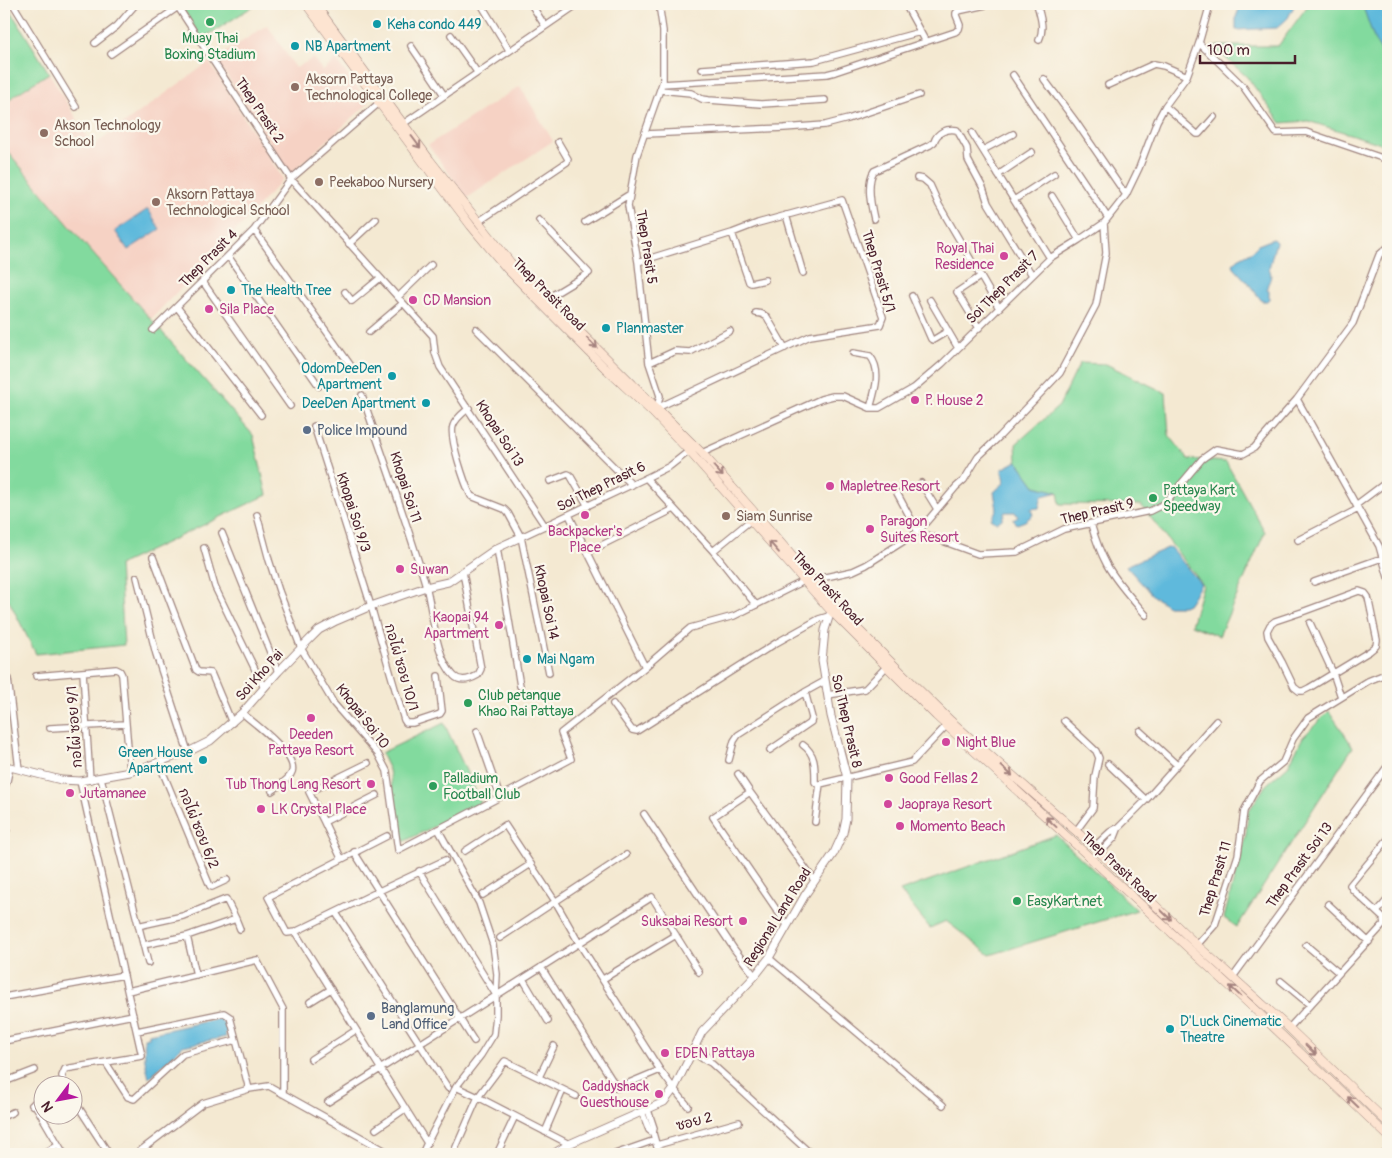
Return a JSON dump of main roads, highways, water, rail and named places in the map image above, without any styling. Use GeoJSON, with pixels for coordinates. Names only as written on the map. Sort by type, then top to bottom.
{"type":"FeatureCollection","features":[{"type":"Feature","properties":{"kind":"main road","name":"Thep Prasit Road"},"geometry":{"type":"LineString","coordinates":[[306,4],[378,103],[506,269],[652,412],[808,581]]}},
{"type":"Feature","properties":{"kind":"main road","name":"Thep Prasit Road"},"geometry":{"type":"LineString","coordinates":[[315,4],[403,124],[511,263],[702,453],[756,514],[832,611],[946,726],[1230,986],[1388,1136]]}},
{"type":"Feature","properties":{"kind":"main road"},"geometry":{"type":"LineString","coordinates":[[689,451],[702,453]]}},
{"type":"Feature","properties":{"kind":"main road","name":"Thep Prasit Road"},"geometry":{"type":"LineString","coordinates":[[832,611],[890,662],[951,721],[1097,850],[1197,945],[1289,1028],[1388,1123]]}},
{"type":"Feature","properties":{"kind":"water"},"geometry":{"type":"Polygon","coordinates":[[[1241,4],[1295,4],[1288,18],[1277,28],[1236,30],[1236,17],[1241,4]]]}},
{"type":"Feature","properties":{"kind":"water"},"geometry":{"type":"Polygon","coordinates":[[[1362,4],[1388,4],[1388,63],[1375,41],[1362,4]]]}},
{"type":"Feature","properties":{"kind":"water"},"geometry":{"type":"Polygon","coordinates":[[[148,209],[160,229],[128,250],[115,231],[148,209]]]}},
{"type":"Feature","properties":{"kind":"water"},"geometry":{"type":"Polygon","coordinates":[[[1273,239],[1276,242],[1269,268],[1271,277],[1267,289],[1269,290],[1269,299],[1262,301],[1235,269],[1233,264],[1258,245],[1273,239]]]}},
{"type":"Feature","properties":{"kind":"water"},"geometry":{"type":"Polygon","coordinates":[[[1017,461],[1035,486],[1058,492],[1042,496],[1039,508],[1031,509],[1033,515],[1025,521],[1017,524],[1013,520],[1018,517],[1015,512],[1005,512],[1002,519],[997,523],[991,519],[997,509],[994,492],[1004,483],[1002,469],[1017,461]]]}},
{"type":"Feature","properties":{"kind":"water"},"geometry":{"type":"Polygon","coordinates":[[[1170,547],[1201,584],[1189,603],[1183,606],[1168,606],[1153,596],[1126,566],[1170,547]]]}},
{"type":"Feature","properties":{"kind":"water"},"geometry":{"type":"Polygon","coordinates":[[[221,1018],[222,1023],[227,1022],[229,1032],[225,1033],[226,1037],[183,1046],[149,1078],[145,1061],[144,1038],[149,1037],[149,1034],[221,1018]]]}},
{"type":"Feature","properties":{"kind":"place","name":"Muay Thai Boxing Stadium"},"geometry":{"type":"Point","coordinates":[210,22]}},
{"type":"Feature","properties":{"kind":"place","name":"Keha condo 449"},"geometry":{"type":"Point","coordinates":[377,24]}},
{"type":"Feature","properties":{"kind":"place","name":"NB Apartment"},"geometry":{"type":"Point","coordinates":[295,46]}},
{"type":"Feature","properties":{"kind":"place","name":"Aksorn Pattaya Technological College"},"geometry":{"type":"Point","coordinates":[295,87]}},
{"type":"Feature","properties":{"kind":"place","name":"Akson Technology School"},"geometry":{"type":"Point","coordinates":[44,133]}},
{"type":"Feature","properties":{"kind":"place","name":"Peekaboo Nursery"},"geometry":{"type":"Point","coordinates":[319,182]}},
{"type":"Feature","properties":{"kind":"place","name":"Aksorn Pattaya Technological School"},"geometry":{"type":"Point","coordinates":[156,202]}},
{"type":"Feature","properties":{"kind":"place","name":"Royal Thai Residence"},"geometry":{"type":"Point","coordinates":[1004,256]}},
{"type":"Feature","properties":{"kind":"place","name":"The Health Tree"},"geometry":{"type":"Point","coordinates":[231,290]}},
{"type":"Feature","properties":{"kind":"place","name":"CD Mansion"},"geometry":{"type":"Point","coordinates":[413,300]}},
{"type":"Feature","properties":{"kind":"place","name":"Sila Place"},"geometry":{"type":"Point","coordinates":[209,309]}},
{"type":"Feature","properties":{"kind":"place","name":"Planmaster"},"geometry":{"type":"Point","coordinates":[606,328]}},
{"type":"Feature","properties":{"kind":"place","name":"OdomDeeDen Apartment"},"geometry":{"type":"Point","coordinates":[392,376]}},
{"type":"Feature","properties":{"kind":"place","name":"P. House 2"},"geometry":{"type":"Point","coordinates":[915,400]}},
{"type":"Feature","properties":{"kind":"place","name":"DeeDen Apartment"},"geometry":{"type":"Point","coordinates":[426,403]}},
{"type":"Feature","properties":{"kind":"place","name":"Police Impound"},"geometry":{"type":"Point","coordinates":[307,430]}},
{"type":"Feature","properties":{"kind":"place","name":"Mapletree Resort"},"geometry":{"type":"Point","coordinates":[830,486]}},
{"type":"Feature","properties":{"kind":"place","name":"Pattaya Kart Speedway"},"geometry":{"type":"Point","coordinates":[1153,498]}},
{"type":"Feature","properties":{"kind":"place","name":"Backpacker's Place"},"geometry":{"type":"Point","coordinates":[585,515]}},
{"type":"Feature","properties":{"kind":"place","name":"Siam Sunrise"},"geometry":{"type":"Point","coordinates":[726,516]}},
{"type":"Feature","properties":{"kind":"place","name":"Paragon Suites Resort"},"geometry":{"type":"Point","coordinates":[870,529]}},
{"type":"Feature","properties":{"kind":"place","name":"Suwan"},"geometry":{"type":"Point","coordinates":[400,569]}},
{"type":"Feature","properties":{"kind":"place","name":"Kaopai 94 Apartment"},"geometry":{"type":"Point","coordinates":[499,625]}},
{"type":"Feature","properties":{"kind":"place","name":"Mai Ngam"},"geometry":{"type":"Point","coordinates":[527,659]}},
{"type":"Feature","properties":{"kind":"place","name":"Club petanque Khao Rai Pattaya"},"geometry":{"type":"Point","coordinates":[468,703]}},
{"type":"Feature","properties":{"kind":"place","name":"Deeden Pattaya Resort"},"geometry":{"type":"Point","coordinates":[311,718]}},
{"type":"Feature","properties":{"kind":"place","name":"Night Blue"},"geometry":{"type":"Point","coordinates":[946,742]}},
{"type":"Feature","properties":{"kind":"place","name":"Green House Apartment"},"geometry":{"type":"Point","coordinates":[203,760]}},
{"type":"Feature","properties":{"kind":"place","name":"Good Fellas 2"},"geometry":{"type":"Point","coordinates":[889,778]}},
{"type":"Feature","properties":{"kind":"place","name":"Tub Thong Lang Resort"},"geometry":{"type":"Point","coordinates":[371,784]}},
{"type":"Feature","properties":{"kind":"place","name":"Palladium Football Club"},"geometry":{"type":"Point","coordinates":[433,786]}},
{"type":"Feature","properties":{"kind":"place","name":"Jutamanee"},"geometry":{"type":"Point","coordinates":[70,793]}},
{"type":"Feature","properties":{"kind":"place","name":"Jaopraya Resort"},"geometry":{"type":"Point","coordinates":[888,804]}},
{"type":"Feature","properties":{"kind":"place","name":"LK Crystal Place"},"geometry":{"type":"Point","coordinates":[261,809]}},
{"type":"Feature","properties":{"kind":"place","name":"Momento Beach"},"geometry":{"type":"Point","coordinates":[900,826]}},
{"type":"Feature","properties":{"kind":"place","name":"EasyKart.net"},"geometry":{"type":"Point","coordinates":[1017,901]}},
{"type":"Feature","properties":{"kind":"place","name":"Suksabai Resort"},"geometry":{"type":"Point","coordinates":[743,921]}},
{"type":"Feature","properties":{"kind":"place","name":"Banglamung Land Office"},"geometry":{"type":"Point","coordinates":[371,1016]}},
{"type":"Feature","properties":{"kind":"place","name":"D'Luck Cinematic Theatre"},"geometry":{"type":"Point","coordinates":[1170,1029]}},
{"type":"Feature","properties":{"kind":"place","name":"EDEN Pattaya"},"geometry":{"type":"Point","coordinates":[665,1053]}},
{"type":"Feature","properties":{"kind":"place","name":"Caddyshack Guesthouse"},"geometry":{"type":"Point","coordinates":[659,1094]}}]}
